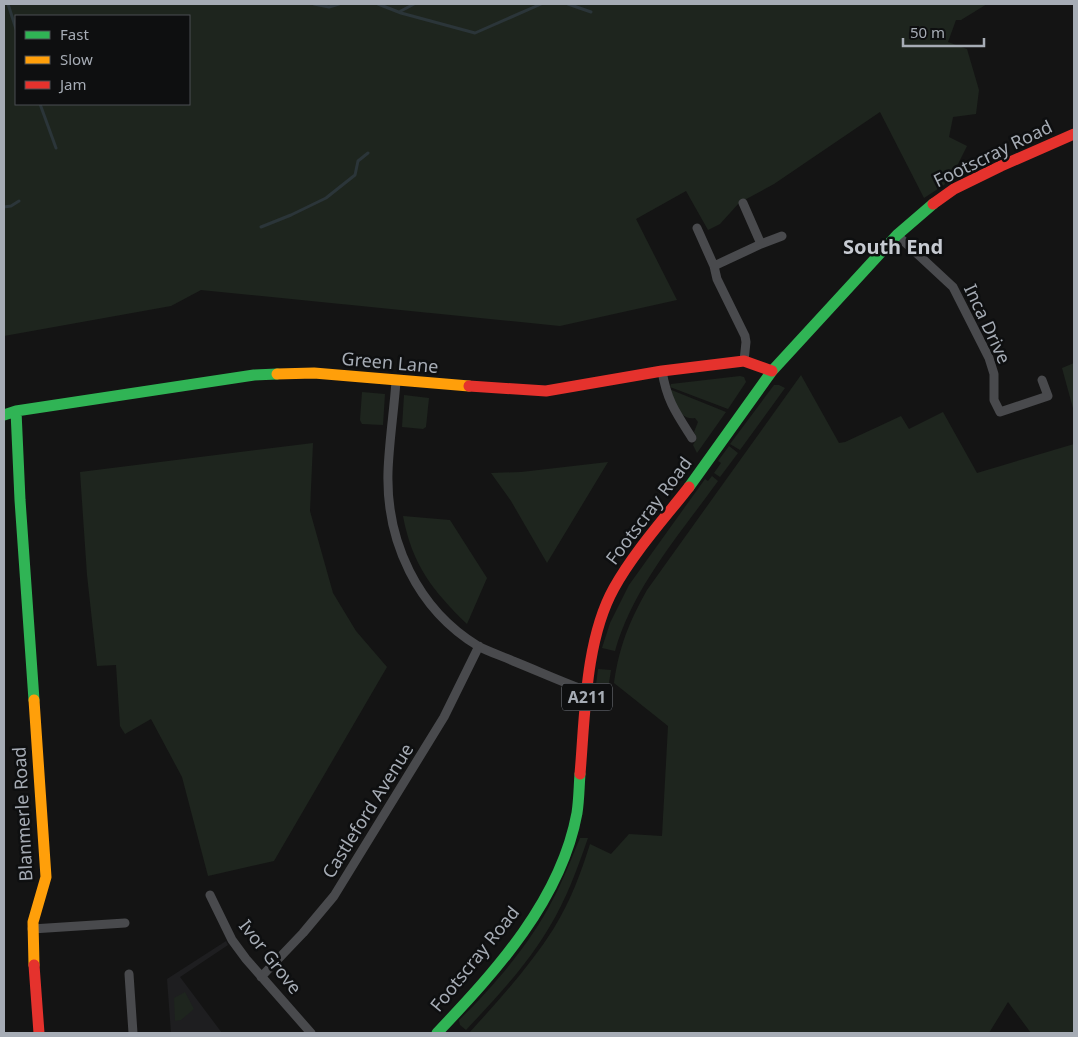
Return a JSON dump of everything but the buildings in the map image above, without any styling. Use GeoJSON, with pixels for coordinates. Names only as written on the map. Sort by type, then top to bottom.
{"type":"FeatureCollection","features":[{"type":"Feature","properties":{"kind":"main road","name":"Footscray Road"},"geometry":{"type":"LineString","coordinates":[[437,1033],[490,974],[521,934],[539,906],[566,852],[577,812],[587,691],[597,632],[602,614],[614,588],[628,566],[706,465],[772,371],[897,235],[939,199],[954,189],[1074,134]]}},
{"type":"Feature","properties":{"kind":"main road","name":"Green Lane"},"geometry":{"type":"LineString","coordinates":[[4,415],[16,411],[254,375],[314,373],[396,381],[546,391],[662,371],[744,361],[772,371]]}},
{"type":"Feature","properties":{"kind":"main road","name":"Blanmerle Road"},"geometry":{"type":"LineString","coordinates":[[16,411],[20,500],[46,877],[32,929],[39,1033]]}},
{"type":"Feature","properties":{"kind":"street"},"geometry":{"type":"LineString","coordinates":[[744,203],[762,244]]}},
{"type":"Feature","properties":{"kind":"street"},"geometry":{"type":"LineString","coordinates":[[697,228],[714,266],[717,279],[745,336],[744,361]]}},
{"type":"Feature","properties":{"kind":"street","name":"Inca Drive"},"geometry":{"type":"LineString","coordinates":[[897,235],[953,286],[989,358],[994,374],[994,400],[1000,412],[1048,396],[1042,380]]}},
{"type":"Feature","properties":{"kind":"street"},"geometry":{"type":"LineString","coordinates":[[714,266],[782,236]]}},
{"type":"Feature","properties":{"kind":"street"},"geometry":{"type":"LineString","coordinates":[[662,371],[671,405],[692,438]]}},
{"type":"Feature","properties":{"kind":"street"},"geometry":{"type":"LineString","coordinates":[[396,381],[388,473],[391,514],[397,545],[410,573],[427,600],[450,624],[480,646],[587,691]]}},
{"type":"Feature","properties":{"kind":"street","name":"Castleford Avenue"},"geometry":{"type":"LineString","coordinates":[[261,977],[303,933],[334,896],[444,717],[480,646]]}},
{"type":"Feature","properties":{"kind":"street","name":"Ivor Grove"},"geometry":{"type":"LineString","coordinates":[[210,895],[232,940],[261,977],[311,1033]]}},
{"type":"Feature","properties":{"kind":"street"},"geometry":{"type":"LineString","coordinates":[[32,929],[125,923]]}},
{"type":"Feature","properties":{"kind":"street"},"geometry":{"type":"LineString","coordinates":[[129,974],[133,1033]]}},
{"type":"Feature","properties":{"kind":"shaded area"},"geometry":{"type":"Polygon","coordinates":[[[4,4],[987,4],[961,20],[956,20],[948,42],[967,49],[979,90],[976,114],[953,117],[949,137],[967,146],[955,170],[944,185],[924,198],[880,112],[774,184],[739,203],[720,224],[708,230],[686,191],[636,219],[677,300],[560,326],[201,290],[171,306],[4,336],[4,4]]]}},
{"type":"Feature","properties":{"kind":"shaded area"},"geometry":{"type":"Polygon","coordinates":[[[1074,363],[1074,412],[1062,368],[1074,363]]]}},
{"type":"Feature","properties":{"kind":"shaded area"},"geometry":{"type":"Polygon","coordinates":[[[801,375],[839,443],[901,416],[909,429],[943,412],[977,473],[1074,444],[1074,1033],[1031,1033],[1008,1002],[989,1033],[469,1033],[503,995],[554,928],[575,887],[590,844],[611,854],[629,834],[662,836],[668,726],[614,683],[622,646],[630,624],[647,590],[801,375]]]}},
{"type":"Feature","properties":{"kind":"shaded area"},"geometry":{"type":"Polygon","coordinates":[[[744,377],[746,382],[728,409],[670,387],[671,384],[744,377]]]}},
{"type":"Feature","properties":{"kind":"shaded area"},"geometry":{"type":"Polygon","coordinates":[[[774,385],[785,388],[740,450],[730,444],[774,385]]]}},
{"type":"Feature","properties":{"kind":"shaded area"},"geometry":{"type":"Polygon","coordinates":[[[669,389],[726,412],[697,453],[693,445],[697,438],[694,432],[698,422],[695,418],[689,418],[681,413],[669,389]]]}},
{"type":"Feature","properties":{"kind":"shaded area"},"geometry":{"type":"Polygon","coordinates":[[[362,392],[385,394],[383,425],[362,424],[360,420],[362,392]]]}},
{"type":"Feature","properties":{"kind":"shaded area"},"geometry":{"type":"Polygon","coordinates":[[[404,395],[429,398],[426,427],[423,429],[402,427],[404,395]]]}},
{"type":"Feature","properties":{"kind":"shaded area"},"geometry":{"type":"Polygon","coordinates":[[[313,443],[310,511],[333,593],[356,631],[387,667],[274,861],[208,876],[182,777],[151,719],[125,734],[120,726],[116,665],[97,666],[87,575],[80,472],[313,443]]]}},
{"type":"Feature","properties":{"kind":"shaded area"},"geometry":{"type":"Polygon","coordinates":[[[729,446],[738,453],[720,477],[714,473],[721,463],[718,461],[729,446]]]}},
{"type":"Feature","properties":{"kind":"shaded area"},"geometry":{"type":"Polygon","coordinates":[[[608,462],[547,563],[511,501],[491,473],[521,472],[608,462]]]}},
{"type":"Feature","properties":{"kind":"shaded area"},"geometry":{"type":"Polygon","coordinates":[[[712,476],[718,481],[673,541],[645,583],[623,627],[615,651],[602,648],[610,623],[629,585],[705,479],[708,481],[712,476]]]}},
{"type":"Feature","properties":{"kind":"shaded area"},"geometry":{"type":"Polygon","coordinates":[[[403,516],[450,520],[487,578],[467,624],[434,588],[418,563],[403,516]]]}},
{"type":"Feature","properties":{"kind":"shaded area"},"geometry":{"type":"Polygon","coordinates":[[[598,669],[611,670],[606,702],[594,700],[598,669]]]}},
{"type":"Feature","properties":{"kind":"shaded area"},"geometry":{"type":"Polygon","coordinates":[[[580,838],[588,838],[576,872],[556,916],[522,967],[466,1030],[460,1025],[459,1020],[498,979],[534,932],[556,893],[580,838]]]}},
{"type":"Feature","properties":{"kind":"shaded area"},"geometry":{"type":"Polygon","coordinates":[[[226,941],[228,945],[180,977],[222,1033],[171,1033],[167,979],[226,941]]]}},
{"type":"Feature","properties":{"kind":"shaded area"},"geometry":{"type":"Polygon","coordinates":[[[185,992],[194,1009],[181,1020],[175,1021],[174,998],[185,992]]]}},
{"type":"Feature","properties":{"kind":"waterway"},"geometry":{"type":"LineString","coordinates":[[8,4],[15,26]]}},
{"type":"Feature","properties":{"kind":"waterway"},"geometry":{"type":"LineString","coordinates":[[314,4],[329,7],[339,4]]}},
{"type":"Feature","properties":{"kind":"waterway"},"geometry":{"type":"LineString","coordinates":[[378,4],[401,13],[475,33],[541,4]]}},
{"type":"Feature","properties":{"kind":"waterway"},"geometry":{"type":"LineString","coordinates":[[399,12],[414,4]]}},
{"type":"Feature","properties":{"kind":"waterway"},"geometry":{"type":"LineString","coordinates":[[568,4],[591,12]]}},
{"type":"Feature","properties":{"kind":"waterway"},"geometry":{"type":"LineString","coordinates":[[40,105],[56,148]]}},
{"type":"Feature","properties":{"kind":"waterway"},"geometry":{"type":"LineString","coordinates":[[261,227],[326,198],[355,175],[358,161],[368,153]]}},
{"type":"Feature","properties":{"kind":"waterway"},"geometry":{"type":"LineString","coordinates":[[4,207],[11,206],[19,201]]}},
{"type":"Feature","properties":{"kind":"traffic: fast"},"geometry":{"type":"LineString","coordinates":[[689,487],[772,371],[897,235],[933,204]]}},
{"type":"Feature","properties":{"kind":"traffic: fast"},"geometry":{"type":"LineString","coordinates":[[4,415],[16,411],[254,375],[277,374]]}},
{"type":"Feature","properties":{"kind":"traffic: fast"},"geometry":{"type":"LineString","coordinates":[[16,411],[20,500],[34,700]]}},
{"type":"Feature","properties":{"kind":"traffic: fast"},"geometry":{"type":"LineString","coordinates":[[437,1033],[482,985],[503,959],[541,904],[557,875],[569,845],[577,813],[580,774]]}},
{"type":"Feature","properties":{"kind":"traffic: slow"},"geometry":{"type":"LineString","coordinates":[[277,374],[314,373],[469,386]]}},
{"type":"Feature","properties":{"kind":"traffic: slow"},"geometry":{"type":"LineString","coordinates":[[34,700],[46,877],[33,922],[34,965]]}},
{"type":"Feature","properties":{"kind":"traffic: jam"},"geometry":{"type":"LineString","coordinates":[[933,204],[954,189],[1074,134]]}},
{"type":"Feature","properties":{"kind":"traffic: jam"},"geometry":{"type":"LineString","coordinates":[[469,386],[546,391],[662,371],[744,361],[772,371]]}},
{"type":"Feature","properties":{"kind":"traffic: jam"},"geometry":{"type":"LineString","coordinates":[[580,774],[588,679],[597,631],[604,609],[614,588],[631,562],[689,487]]}},
{"type":"Feature","properties":{"kind":"traffic: jam"},"geometry":{"type":"LineString","coordinates":[[34,965],[39,1033]]}},
{"type":"Feature","properties":{"kind":"district","name":"South End"},"geometry":{"type":"Point","coordinates":[893,247]}}]}
